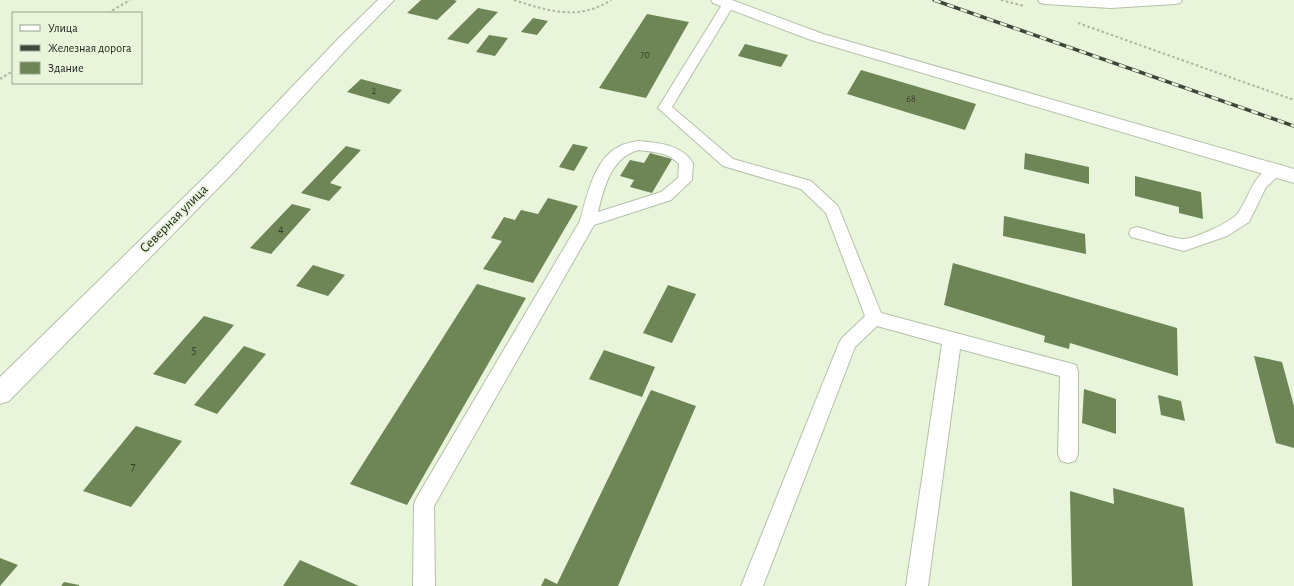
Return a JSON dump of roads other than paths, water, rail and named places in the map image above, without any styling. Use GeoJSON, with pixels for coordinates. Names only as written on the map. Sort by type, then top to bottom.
{"type":"FeatureCollection","features":[{"type":"Feature","properties":{"kind":"street","name":"Северная улица"},"geometry":{"type":"LineString","coordinates":[[0,393],[224,170],[345,41],[387,0]]}},
{"type":"Feature","properties":{"kind":"street"},"geometry":{"type":"LineString","coordinates":[[1045,0],[1105,5],[1140,4],[1175,0]]}},
{"type":"Feature","properties":{"kind":"street"},"geometry":{"type":"LineString","coordinates":[[723,2],[817,37],[1057,108],[1286,173]]}},
{"type":"Feature","properties":{"kind":"lane"},"geometry":{"type":"LineString","coordinates":[[723,2],[665,108],[728,163],[806,185],[833,210],[874,318]]}},
{"type":"Feature","properties":{"kind":"lane"},"geometry":{"type":"LineString","coordinates":[[424,586],[424,504],[588,221],[596,191],[606,164],[624,148],[646,145],[677,152],[686,163],[685,180],[666,196],[588,221]]}},
{"type":"Feature","properties":{"kind":"lane"},"geometry":{"type":"LineString","coordinates":[[1137,233],[1184,245],[1221,232],[1243,218],[1260,184],[1286,173]]}},
{"type":"Feature","properties":{"kind":"lane"},"geometry":{"type":"LineString","coordinates":[[874,318],[1069,371],[1068,454]]}},
{"type":"Feature","properties":{"kind":"lane"},"geometry":{"type":"LineString","coordinates":[[752,586],[848,343],[874,318]]}},
{"type":"Feature","properties":{"kind":"lane"},"geometry":{"type":"LineString","coordinates":[[917,586],[952,339]]}},
{"type":"Feature","properties":{"kind":"railway"},"geometry":{"type":"LineString","coordinates":[[934,0],[1294,126]]}}]}
